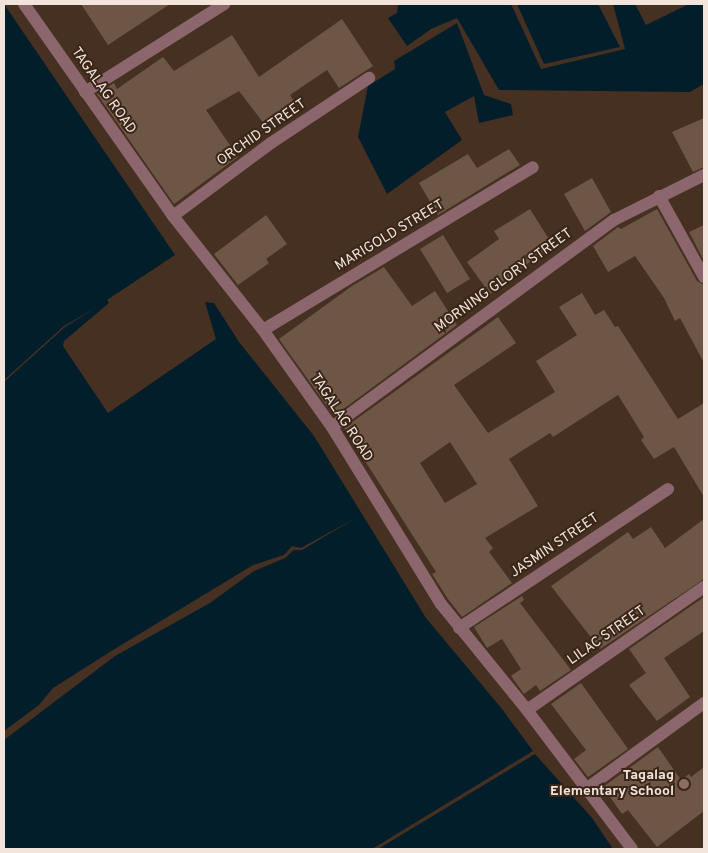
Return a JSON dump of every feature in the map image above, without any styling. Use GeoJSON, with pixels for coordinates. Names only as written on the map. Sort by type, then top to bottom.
{"type":"FeatureCollection","features":[{"type":"Feature","properties":{"kind":"street","name":"TAGALAG ROAD"},"geometry":{"type":"LineString","coordinates":[[24,4],[173,216],[263,330],[332,427],[441,604],[527,710],[632,849]]}},
{"type":"Feature","properties":{"kind":"street"},"geometry":{"type":"LineString","coordinates":[[85,92],[224,4]]}},
{"type":"Feature","properties":{"kind":"street","name":"ORCHID STREET"},"geometry":{"type":"LineString","coordinates":[[173,216],[271,143],[369,78]]}},
{"type":"Feature","properties":{"kind":"street","name":"MARIGOLD STREET"},"geometry":{"type":"LineString","coordinates":[[263,330],[533,167]]}},
{"type":"Feature","properties":{"kind":"street","name":"MORNING GLORY STREET"},"geometry":{"type":"LineString","coordinates":[[332,427],[614,220],[704,175]]}},
{"type":"Feature","properties":{"kind":"street"},"geometry":{"type":"LineString","coordinates":[[659,196],[704,276]]}},
{"type":"Feature","properties":{"kind":"street","name":"JASMIN STREET"},"geometry":{"type":"LineString","coordinates":[[459,628],[668,489]]}},
{"type":"Feature","properties":{"kind":"street","name":"LILAC STREET"},"geometry":{"type":"LineString","coordinates":[[527,710],[704,587]]}},
{"type":"Feature","properties":{"kind":"street"},"geometry":{"type":"LineString","coordinates":[[586,788],[704,703]]}},
{"type":"Feature","properties":{"kind":"water"},"geometry":{"type":"Polygon","coordinates":[[[4,4],[175,255],[107,300],[109,303],[64,341],[63,346],[108,413],[216,339],[205,302],[214,303],[239,342],[314,436],[426,618],[502,709],[533,751],[372,849],[4,849],[4,740],[115,656],[210,603],[254,571],[285,558],[294,550],[302,550],[357,517],[301,548],[292,546],[284,555],[253,565],[53,688],[39,705],[4,731],[4,382],[65,327],[97,307],[64,326],[4,380],[4,4]]]}},
{"type":"Feature","properties":{"kind":"water"},"geometry":{"type":"Polygon","coordinates":[[[398,4],[511,4],[541,69],[625,49],[613,4],[635,4],[646,25],[689,4],[704,4],[704,84],[690,92],[499,90],[457,18],[431,29],[407,46],[388,18],[397,13],[398,4]]]}},
{"type":"Feature","properties":{"kind":"water"},"geometry":{"type":"Polygon","coordinates":[[[517,4],[598,4],[620,47],[544,64],[517,4]]]}},
{"type":"Feature","properties":{"kind":"water"},"geometry":{"type":"Polygon","coordinates":[[[457,23],[484,95],[511,104],[513,115],[479,123],[474,96],[445,112],[462,140],[387,194],[358,137],[368,86],[395,69],[394,61],[457,23]]]}},
{"type":"Feature","properties":{"kind":"water"},"geometry":{"type":"Polygon","coordinates":[[[535,754],[592,818],[613,849],[378,849],[535,754]]]}},
{"type":"Feature","properties":{"kind":"building"},"geometry":{"type":"Polygon","coordinates":[[[81,4],[170,4],[108,45],[81,4]]]}},
{"type":"Feature","properties":{"kind":"building"},"geometry":{"type":"Polygon","coordinates":[[[342,19],[373,66],[339,88],[327,70],[290,95],[295,103],[265,125],[239,91],[206,110],[238,157],[174,204],[97,94],[114,83],[117,89],[163,57],[174,71],[232,35],[259,77],[342,19]]]}},
{"type":"Feature","properties":{"kind":"building"},"geometry":{"type":"Polygon","coordinates":[[[704,118],[704,167],[693,172],[672,132],[704,118]]]}},
{"type":"Feature","properties":{"kind":"building"},"geometry":{"type":"Polygon","coordinates":[[[509,149],[520,165],[438,215],[419,183],[468,154],[477,168],[509,149]]]}},
{"type":"Feature","properties":{"kind":"building"},"geometry":{"type":"Polygon","coordinates":[[[592,178],[611,212],[585,231],[564,194],[592,178]]]}},
{"type":"Feature","properties":{"kind":"building"},"geometry":{"type":"Polygon","coordinates":[[[530,209],[554,247],[516,271],[518,274],[490,294],[467,262],[499,239],[494,231],[530,209]]]}},
{"type":"Feature","properties":{"kind":"building"},"geometry":{"type":"Polygon","coordinates":[[[657,209],[697,281],[704,285],[704,363],[680,318],[675,321],[664,298],[635,256],[608,272],[593,246],[618,227],[621,229],[657,209]]]}},
{"type":"Feature","properties":{"kind":"building"},"geometry":{"type":"Polygon","coordinates":[[[266,215],[287,244],[266,259],[269,263],[238,285],[214,254],[266,215]]]}},
{"type":"Feature","properties":{"kind":"building"},"geometry":{"type":"Polygon","coordinates":[[[704,225],[704,261],[689,232],[704,225]]]}},
{"type":"Feature","properties":{"kind":"building"},"geometry":{"type":"Polygon","coordinates":[[[443,235],[470,279],[447,293],[420,249],[443,235]]]}},
{"type":"Feature","properties":{"kind":"building"},"geometry":{"type":"Polygon","coordinates":[[[384,267],[412,306],[435,291],[457,325],[334,416],[279,339],[352,286],[384,267]]]}},
{"type":"Feature","properties":{"kind":"building"},"geometry":{"type":"Polygon","coordinates":[[[582,293],[595,315],[604,310],[615,327],[618,326],[678,419],[704,403],[704,497],[674,447],[654,459],[641,440],[644,437],[618,395],[553,437],[550,433],[509,459],[538,506],[485,538],[493,548],[489,552],[512,583],[462,617],[432,574],[436,572],[344,428],[498,317],[516,343],[454,385],[488,433],[555,392],[536,361],[577,335],[559,307],[582,293]],[[450,442],[420,463],[445,503],[477,484],[450,442]]]}},
{"type":"Feature","properties":{"kind":"building"},"geometry":{"type":"Polygon","coordinates":[[[704,519],[704,579],[600,649],[551,586],[628,532],[633,539],[651,527],[665,548],[704,519]]]}},
{"type":"Feature","properties":{"kind":"building"},"geometry":{"type":"Polygon","coordinates":[[[522,596],[524,600],[520,603],[571,670],[540,691],[536,685],[524,694],[511,676],[521,669],[502,639],[487,648],[474,627],[522,596]]]}},
{"type":"Feature","properties":{"kind":"building"},"geometry":{"type":"Polygon","coordinates":[[[704,597],[704,631],[664,658],[690,697],[657,721],[629,685],[646,673],[629,649],[704,597]]]}},
{"type":"Feature","properties":{"kind":"building"},"geometry":{"type":"Polygon","coordinates":[[[581,683],[628,749],[588,777],[574,759],[586,750],[551,704],[581,683]]]}},
{"type":"Feature","properties":{"kind":"building"},"geometry":{"type":"Polygon","coordinates":[[[658,747],[681,780],[689,774],[691,777],[704,767],[704,811],[657,847],[628,810],[622,814],[603,787],[658,747]]]}},
{"type":"Feature","properties":{"kind":"place","name":"Tagalag Elementary School"},"geometry":{"type":"Point","coordinates":[684,784]}}]}
